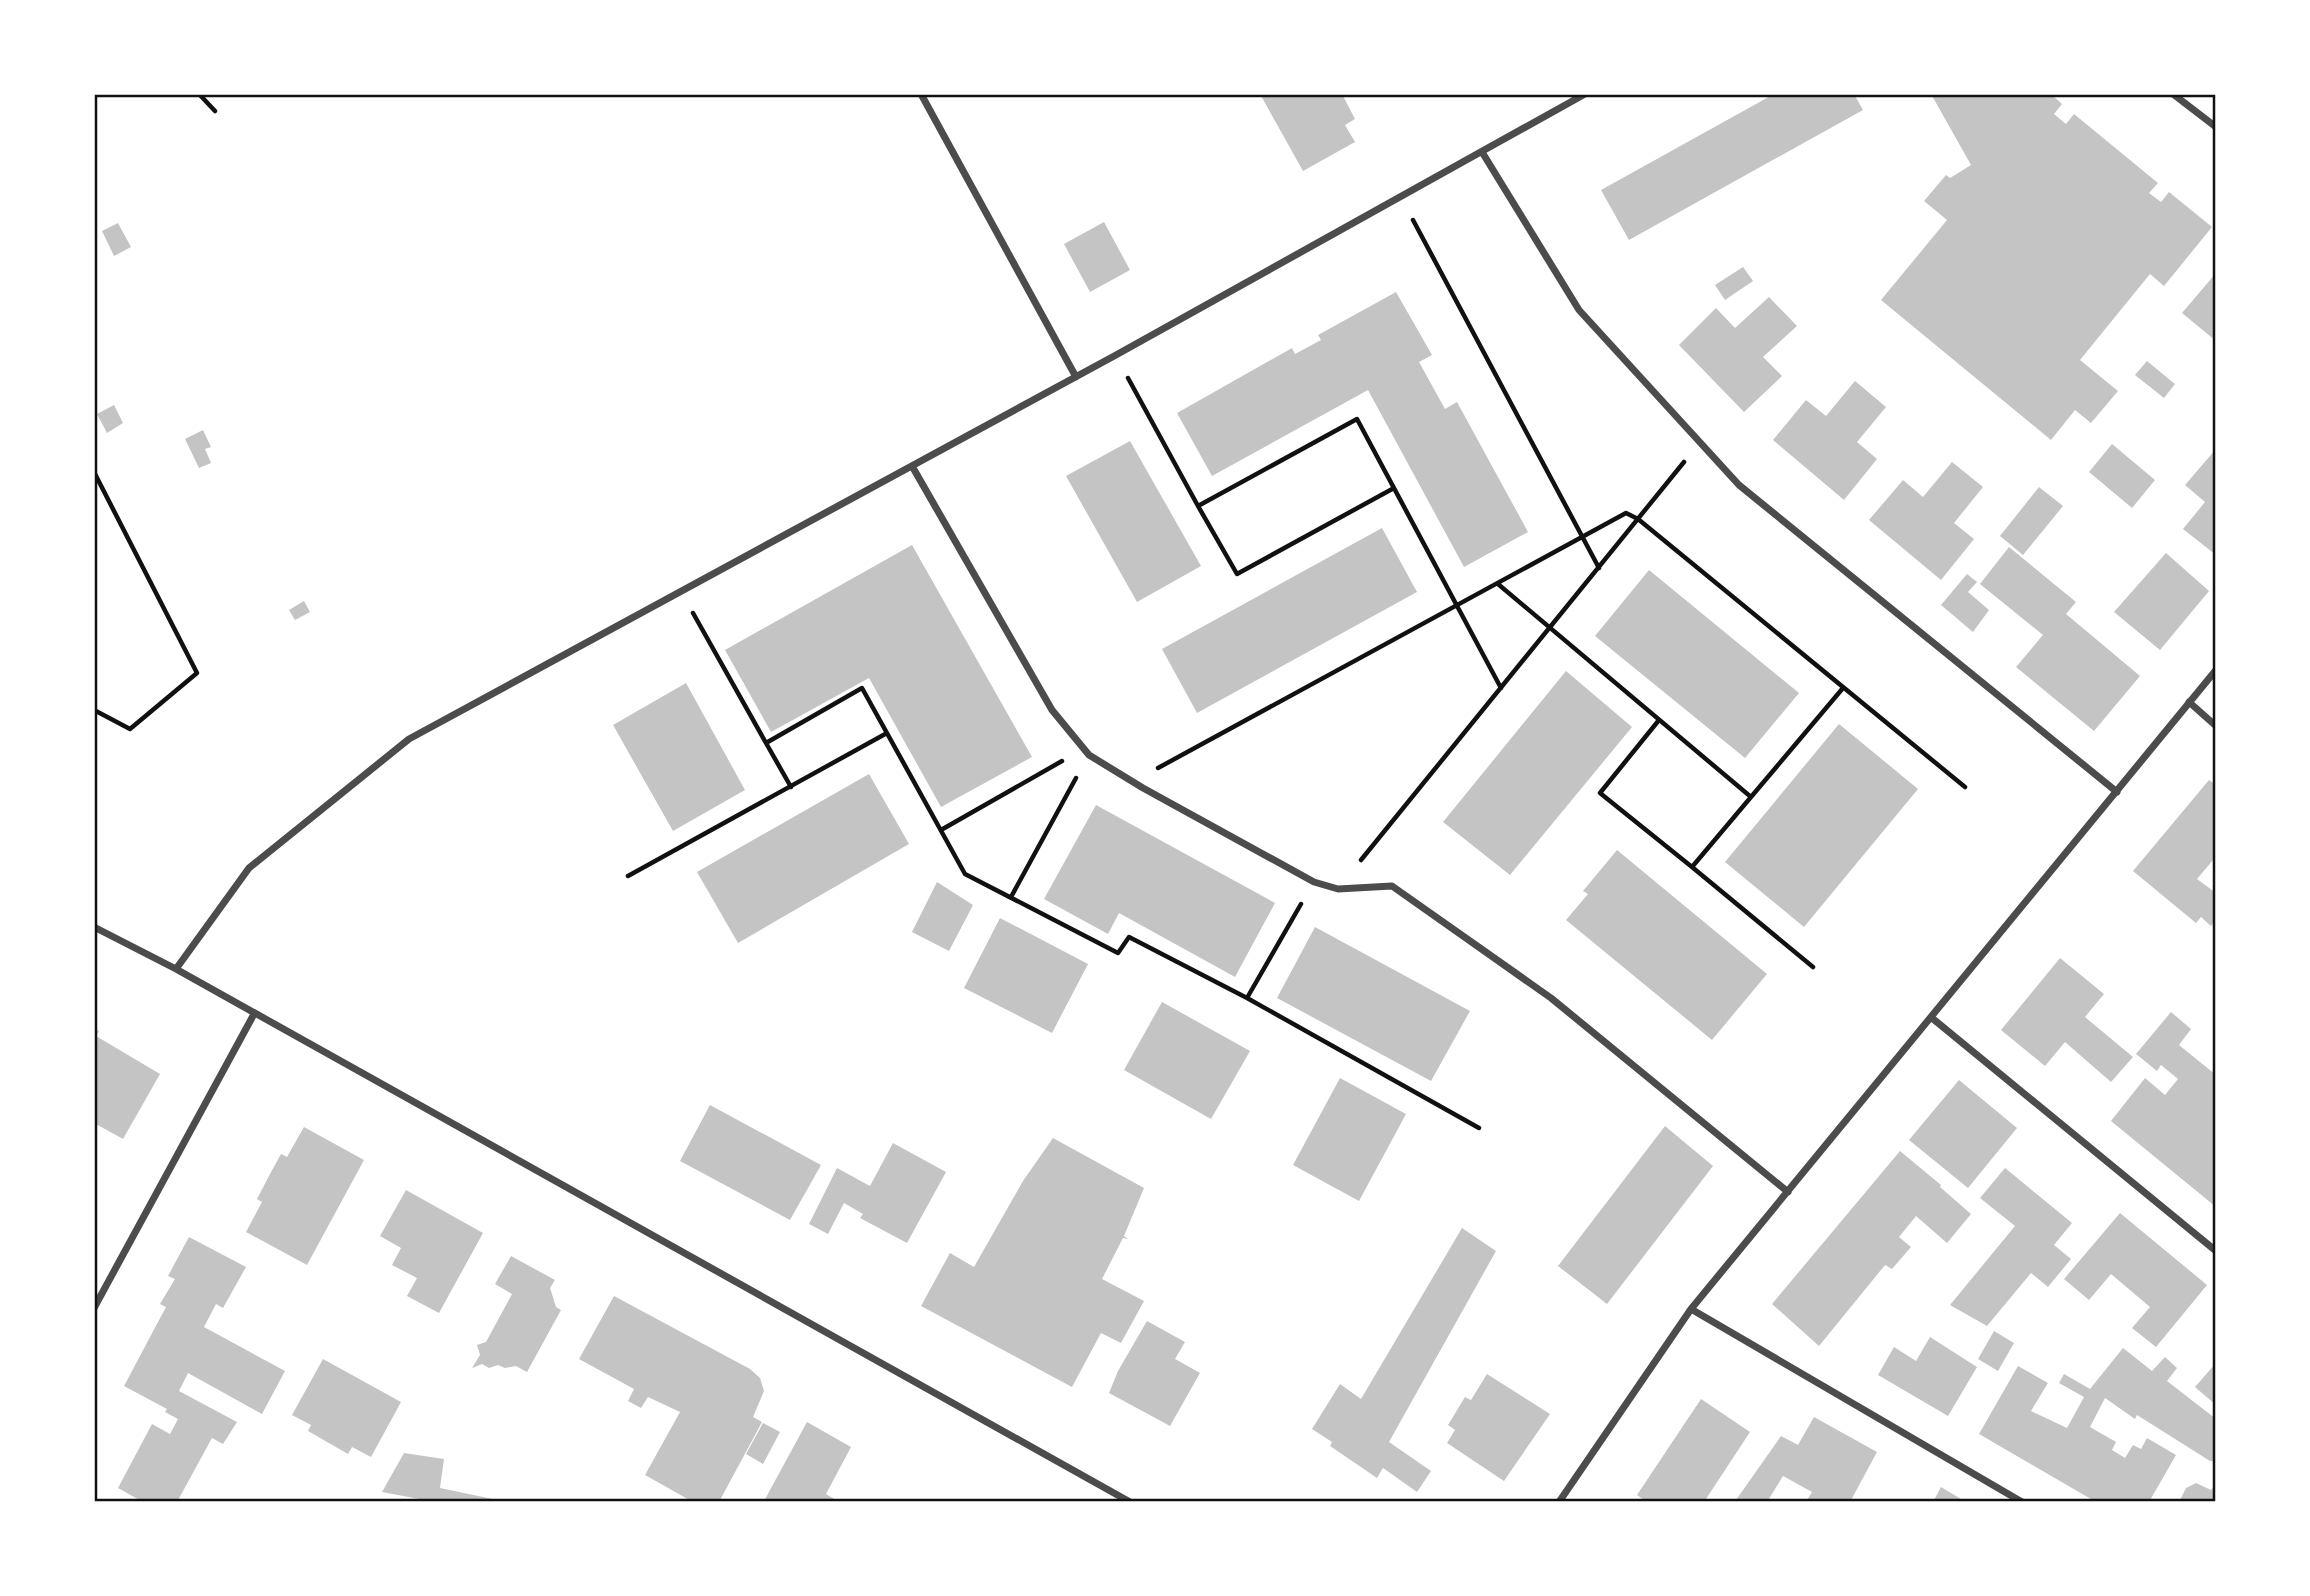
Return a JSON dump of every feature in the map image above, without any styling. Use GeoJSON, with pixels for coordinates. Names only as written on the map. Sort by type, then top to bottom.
{"type":"FeatureCollection","features":[{"type":"Feature","properties":{"kind":"street"},"geometry":{"type":"LineString","coordinates":[[921,94],[1076,377]]}},
{"type":"Feature","properties":{"kind":"street"},"geometry":{"type":"LineString","coordinates":[[176,969],[249,868],[409,739],[1076,377],[1585,94]]}},
{"type":"Feature","properties":{"kind":"street"},"geometry":{"type":"LineString","coordinates":[[2173,94],[2216,127]]}},
{"type":"Feature","properties":{"kind":"street"},"geometry":{"type":"LineString","coordinates":[[1482,152],[1579,310],[1740,485],[2117,792]]}},
{"type":"Feature","properties":{"kind":"street"},"geometry":{"type":"LineString","coordinates":[[912,466],[1052,710],[1086,751],[1133,781],[1314,882],[1338,889],[1392,886],[1551,998],[1788,1192]]}},
{"type":"Feature","properties":{"kind":"street"},"geometry":{"type":"LineString","coordinates":[[1559,1502],[1691,1309],[2216,670]]}},
{"type":"Feature","properties":{"kind":"street"},"geometry":{"type":"LineString","coordinates":[[2189,702],[2216,726]]}},
{"type":"Feature","properties":{"kind":"street"},"geometry":{"type":"LineString","coordinates":[[94,927],[176,969],[1130,1502]]}},
{"type":"Feature","properties":{"kind":"street"},"geometry":{"type":"LineString","coordinates":[[94,1308],[254,1014]]}},
{"type":"Feature","properties":{"kind":"street"},"geometry":{"type":"LineString","coordinates":[[1931,1018],[2216,1251]]}},
{"type":"Feature","properties":{"kind":"street"},"geometry":{"type":"LineString","coordinates":[[1691,1309],[2017,1500]]}},
{"type":"Feature","properties":{"kind":"path"},"geometry":{"type":"LineString","coordinates":[[199,94],[215,111]]}},
{"type":"Feature","properties":{"kind":"path"},"geometry":{"type":"LineString","coordinates":[[1401,197],[1599,568]]}},
{"type":"Feature","properties":{"kind":"path"},"geometry":{"type":"LineString","coordinates":[[1116,355],[1237,574],[1394,488]]}},
{"type":"Feature","properties":{"kind":"path"},"geometry":{"type":"LineString","coordinates":[[1198,506],[1357,419],[1501,688]]}},
{"type":"Feature","properties":{"kind":"path"},"geometry":{"type":"LineString","coordinates":[[1338,889],[1700,443]]}},
{"type":"Feature","properties":{"kind":"path"},"geometry":{"type":"LineString","coordinates":[[94,472],[197,673],[130,729],[94,710]]}},
{"type":"Feature","properties":{"kind":"path"},"geometry":{"type":"LineString","coordinates":[[1133,781],[1626,513],[1639,519],[1965,787]]}},
{"type":"Feature","properties":{"kind":"path"},"geometry":{"type":"LineString","coordinates":[[1498,583],[1549,629],[1751,797]]}},
{"type":"Feature","properties":{"kind":"path"},"geometry":{"type":"LineString","coordinates":[[681,591],[791,787]]}},
{"type":"Feature","properties":{"kind":"path"},"geometry":{"type":"LineString","coordinates":[[766,743],[862,688],[965,874],[1118,953],[1129,937],[1247,998],[1479,1128]]}},
{"type":"Feature","properties":{"kind":"path"},"geometry":{"type":"LineString","coordinates":[[1692,867],[1843,688]]}},
{"type":"Feature","properties":{"kind":"path"},"geometry":{"type":"LineString","coordinates":[[1659,720],[1600,793],[1813,967]]}},
{"type":"Feature","properties":{"kind":"path"},"geometry":{"type":"LineString","coordinates":[[628,876],[887,733]]}},
{"type":"Feature","properties":{"kind":"path"},"geometry":{"type":"LineString","coordinates":[[941,830],[1086,751]]}},
{"type":"Feature","properties":{"kind":"path"},"geometry":{"type":"LineString","coordinates":[[1011,897],[1086,751]]}},
{"type":"Feature","properties":{"kind":"path"},"geometry":{"type":"LineString","coordinates":[[1247,998],[1314,882]]}},
{"type":"Feature","properties":{"kind":"building"},"geometry":{"type":"Polygon","coordinates":[[[1260,94],[1342,94],[1355,119],[1345,125],[1355,142],[1303,171],[1260,94]]]}},
{"type":"Feature","properties":{"kind":"building"},"geometry":{"type":"Polygon","coordinates":[[[1774,94],[1854,94],[1863,110],[1629,240],[1601,190],[1774,94]]]}},
{"type":"Feature","properties":{"kind":"building"},"geometry":{"type":"Polygon","coordinates":[[[1931,94],[2051,94],[2062,104],[2054,114],[2066,124],[2074,114],[2158,183],[2149,193],[2161,202],[2169,192],[2212,227],[2164,286],[2150,274],[2080,360],[2118,391],[2091,423],[2075,410],[2051,440],[1881,300],[1947,220],[1924,201],[1946,175],[1950,178],[1971,165],[1931,94]]]}},
{"type":"Feature","properties":{"kind":"building"},"geometry":{"type":"Polygon","coordinates":[[[1104,222],[1130,270],[1090,292],[1064,244],[1104,222]]]}},
{"type":"Feature","properties":{"kind":"building"},"geometry":{"type":"Polygon","coordinates":[[[118,223],[131,247],[114,256],[102,231],[118,223]]]}},
{"type":"Feature","properties":{"kind":"building"},"geometry":{"type":"Polygon","coordinates":[[[1743,267],[1753,281],[1725,300],[1715,285],[1743,267]]]}},
{"type":"Feature","properties":{"kind":"building"},"geometry":{"type":"Polygon","coordinates":[[[2216,273],[2216,341],[2182,313],[2216,273]]]}},
{"type":"Feature","properties":{"kind":"building"},"geometry":{"type":"Polygon","coordinates":[[[1396,292],[1432,355],[1419,362],[1445,409],[1457,402],[1528,532],[1464,567],[1368,390],[1212,476],[1177,413],[1292,348],[1295,354],[1321,340],[1318,335],[1396,292]]]}},
{"type":"Feature","properties":{"kind":"building"},"geometry":{"type":"Polygon","coordinates":[[[1769,297],[1797,326],[1763,357],[1782,376],[1744,412],[1679,345],[1716,308],[1735,328],[1769,297]]]}},
{"type":"Feature","properties":{"kind":"building"},"geometry":{"type":"Polygon","coordinates":[[[2147,361],[2175,384],[2164,398],[2135,375],[2147,361]]]}},
{"type":"Feature","properties":{"kind":"building"},"geometry":{"type":"Polygon","coordinates":[[[1855,381],[1886,407],[1857,442],[1877,459],[1844,500],[1773,440],[1806,400],[1826,416],[1855,381]]]}},
{"type":"Feature","properties":{"kind":"building"},"geometry":{"type":"Polygon","coordinates":[[[114,405],[123,423],[107,433],[97,414],[114,405]]]}},
{"type":"Feature","properties":{"kind":"building"},"geometry":{"type":"Polygon","coordinates":[[[203,430],[211,447],[205,449],[211,463],[199,468],[185,439],[203,430]]]}},
{"type":"Feature","properties":{"kind":"building"},"geometry":{"type":"Polygon","coordinates":[[[1130,441],[1201,566],[1137,602],[1066,476],[1130,441]]]}},
{"type":"Feature","properties":{"kind":"building"},"geometry":{"type":"Polygon","coordinates":[[[2112,444],[2155,480],[2132,508],[2089,472],[2112,444]]]}},
{"type":"Feature","properties":{"kind":"building"},"geometry":{"type":"Polygon","coordinates":[[[2216,449],[2216,555],[2183,529],[2205,502],[2185,485],[2216,449]]]}},
{"type":"Feature","properties":{"kind":"building"},"geometry":{"type":"Polygon","coordinates":[[[1952,462],[1983,487],[1954,523],[1974,539],[1941,580],[1869,520],[1903,480],[1923,497],[1952,462]]]}},
{"type":"Feature","properties":{"kind":"building"},"geometry":{"type":"Polygon","coordinates":[[[2039,487],[2063,506],[2023,555],[2000,536],[2039,487]]]}},
{"type":"Feature","properties":{"kind":"building"},"geometry":{"type":"Polygon","coordinates":[[[1382,528],[1417,592],[1197,713],[1162,649],[1382,528]]]}},
{"type":"Feature","properties":{"kind":"building"},"geometry":{"type":"Polygon","coordinates":[[[912,545],[1032,757],[941,807],[869,678],[771,732],[725,650],[912,545]]]}},
{"type":"Feature","properties":{"kind":"building"},"geometry":{"type":"Polygon","coordinates":[[[2009,547],[2076,602],[2066,614],[2140,676],[2094,731],[2016,667],[2043,635],[1980,584],[2009,547]]]}},
{"type":"Feature","properties":{"kind":"building"},"geometry":{"type":"Polygon","coordinates":[[[2166,553],[2209,591],[2160,650],[2114,612],[2166,553]]]}},
{"type":"Feature","properties":{"kind":"building"},"geometry":{"type":"Polygon","coordinates":[[[1649,570],[1799,693],[1745,758],[1595,636],[1649,570]]]}},
{"type":"Feature","properties":{"kind":"building"},"geometry":{"type":"Polygon","coordinates":[[[1967,574],[1977,582],[1968,592],[1989,610],[1973,632],[1941,605],[1967,574]]]}},
{"type":"Feature","properties":{"kind":"building"},"geometry":{"type":"Polygon","coordinates":[[[304,601],[310,612],[295,620],[289,610],[304,601]]]}},
{"type":"Feature","properties":{"kind":"building"},"geometry":{"type":"Polygon","coordinates":[[[1566,671],[1632,727],[1510,875],[1443,822],[1566,671]]]}},
{"type":"Feature","properties":{"kind":"building"},"geometry":{"type":"Polygon","coordinates":[[[686,683],[745,790],[673,831],[613,725],[686,683]]]}},
{"type":"Feature","properties":{"kind":"building"},"geometry":{"type":"Polygon","coordinates":[[[1839,724],[1918,789],[1804,927],[1725,862],[1839,724]]]}},
{"type":"Feature","properties":{"kind":"building"},"geometry":{"type":"Polygon","coordinates":[[[869,774],[909,844],[738,943],[697,872],[869,774]]]}},
{"type":"Feature","properties":{"kind":"building"},"geometry":{"type":"Polygon","coordinates":[[[2209,780],[2216,785],[2216,862],[2213,860],[2197,879],[2216,893],[2216,920],[2211,926],[2201,917],[2196,923],[2133,871],[2209,780]]]}},
{"type":"Feature","properties":{"kind":"building"},"geometry":{"type":"Polygon","coordinates":[[[1096,805],[1275,903],[1235,977],[1119,913],[1108,934],[1044,899],[1096,805]]]}},
{"type":"Feature","properties":{"kind":"building"},"geometry":{"type":"Polygon","coordinates":[[[1617,850],[1767,974],[1712,1040],[1566,920],[1588,894],[1583,891],[1617,850]]]}},
{"type":"Feature","properties":{"kind":"building"},"geometry":{"type":"Polygon","coordinates":[[[937,882],[973,905],[949,951],[912,932],[937,882]]]}},
{"type":"Feature","properties":{"kind":"building"},"geometry":{"type":"Polygon","coordinates":[[[1000,918],[1088,964],[1052,1033],[964,988],[1000,918]]]}},
{"type":"Feature","properties":{"kind":"building"},"geometry":{"type":"Polygon","coordinates":[[[1315,927],[1470,1011],[1431,1081],[1277,998],[1315,927]]]}},
{"type":"Feature","properties":{"kind":"building"},"geometry":{"type":"Polygon","coordinates":[[[2060,958],[2104,994],[2085,1017],[2133,1057],[2111,1082],[2065,1042],[2045,1066],[2001,1030],[2060,958]]]}},
{"type":"Feature","properties":{"kind":"building"},"geometry":{"type":"Polygon","coordinates":[[[1162,1002],[1250,1051],[1211,1119],[1124,1070],[1162,1002]]]}},
{"type":"Feature","properties":{"kind":"building"},"geometry":{"type":"Polygon","coordinates":[[[2171,1012],[2191,1029],[2179,1045],[2216,1075],[2216,1207],[2111,1121],[2145,1078],[2165,1095],[2178,1079],[2161,1065],[2157,1071],[2136,1054],[2171,1012]]]}},
{"type":"Feature","properties":{"kind":"building"},"geometry":{"type":"Polygon","coordinates":[[[94,1029],[99,1031],[96,1036],[160,1074],[123,1139],[94,1123],[94,1029]]]}},
{"type":"Feature","properties":{"kind":"building"},"geometry":{"type":"Polygon","coordinates":[[[1340,1078],[1406,1114],[1359,1201],[1293,1165],[1340,1078]]]}},
{"type":"Feature","properties":{"kind":"building"},"geometry":{"type":"Polygon","coordinates":[[[1959,1080],[2017,1128],[1968,1188],[1909,1140],[1959,1080]]]}},
{"type":"Feature","properties":{"kind":"building"},"geometry":{"type":"Polygon","coordinates":[[[710,1105],[821,1165],[790,1220],[680,1161],[710,1105]]]}},
{"type":"Feature","properties":{"kind":"building"},"geometry":{"type":"Polygon","coordinates":[[[1665,1126],[1713,1166],[1607,1304],[1558,1266],[1665,1126]]]}},
{"type":"Feature","properties":{"kind":"building"},"geometry":{"type":"Polygon","coordinates":[[[304,1127],[364,1160],[307,1265],[246,1232],[262,1202],[257,1199],[281,1154],[287,1157],[304,1127]]]}},
{"type":"Feature","properties":{"kind":"building"},"geometry":{"type":"Polygon","coordinates":[[[1053,1138],[1144,1188],[1124,1236],[1128,1239],[1123,1238],[1102,1279],[1144,1301],[1121,1343],[1101,1333],[1072,1387],[921,1306],[950,1253],[974,1267],[1023,1181],[1053,1138]]]}},
{"type":"Feature","properties":{"kind":"building"},"geometry":{"type":"Polygon","coordinates":[[[893,1143],[946,1172],[907,1243],[860,1218],[863,1214],[844,1203],[828,1234],[809,1224],[837,1168],[870,1186],[893,1143]]]}},
{"type":"Feature","properties":{"kind":"building"},"geometry":{"type":"Polygon","coordinates":[[[1900,1151],[1971,1214],[1947,1243],[1916,1216],[1899,1237],[1911,1247],[1892,1269],[1885,1265],[1819,1346],[1772,1304],[1900,1151]]]}},
{"type":"Feature","properties":{"kind":"building"},"geometry":{"type":"Polygon","coordinates":[[[2005,1168],[2072,1223],[2054,1245],[2071,1259],[2048,1287],[2031,1273],[1987,1326],[1950,1305],[2015,1226],[1980,1198],[2005,1168]]]}},
{"type":"Feature","properties":{"kind":"building"},"geometry":{"type":"Polygon","coordinates":[[[406,1190],[483,1233],[439,1313],[407,1296],[417,1278],[392,1265],[401,1248],[380,1236],[406,1190]]]}},
{"type":"Feature","properties":{"kind":"building"},"geometry":{"type":"Polygon","coordinates":[[[2120,1213],[2207,1285],[2156,1347],[2132,1328],[2150,1307],[2111,1274],[2089,1300],[2064,1279],[2120,1213]]]}},
{"type":"Feature","properties":{"kind":"building"},"geometry":{"type":"Polygon","coordinates":[[[1462,1228],[1496,1251],[1389,1442],[1431,1471],[1417,1492],[1383,1468],[1377,1478],[1330,1446],[1332,1442],[1312,1429],[1340,1384],[1361,1399],[1462,1228]]]}},
{"type":"Feature","properties":{"kind":"building"},"geometry":{"type":"Polygon","coordinates":[[[189,1237],[246,1267],[223,1308],[216,1304],[204,1327],[285,1371],[262,1414],[188,1373],[179,1391],[237,1422],[223,1444],[212,1438],[177,1502],[143,1502],[118,1488],[152,1424],[170,1434],[178,1419],[165,1412],[167,1409],[124,1386],[166,1307],[160,1304],[175,1279],[168,1276],[189,1237]]]}},
{"type":"Feature","properties":{"kind":"building"},"geometry":{"type":"Polygon","coordinates":[[[511,1256],[555,1280],[550,1288],[556,1307],[561,1310],[527,1372],[516,1366],[505,1368],[498,1365],[489,1368],[482,1364],[472,1368],[480,1355],[477,1345],[486,1342],[512,1294],[495,1284],[511,1256]]]}},
{"type":"Feature","properties":{"kind":"building"},"geometry":{"type":"Polygon","coordinates":[[[614,1296],[750,1369],[760,1378],[764,1391],[753,1417],[762,1422],[719,1502],[693,1502],[645,1475],[680,1412],[648,1397],[641,1408],[628,1401],[634,1389],[579,1359],[614,1296]]]}},
{"type":"Feature","properties":{"kind":"building"},"geometry":{"type":"Polygon","coordinates":[[[1147,1321],[1185,1342],[1175,1359],[1200,1373],[1170,1426],[1109,1393],[1118,1371],[1147,1321]]]}},
{"type":"Feature","properties":{"kind":"building"},"geometry":{"type":"Polygon","coordinates":[[[1994,1331],[2014,1343],[1998,1371],[1978,1359],[1994,1331]]]}},
{"type":"Feature","properties":{"kind":"building"},"geometry":{"type":"Polygon","coordinates":[[[1930,1337],[1977,1367],[1948,1416],[1878,1375],[1894,1347],[1916,1361],[1930,1337]]]}},
{"type":"Feature","properties":{"kind":"building"},"geometry":{"type":"Polygon","coordinates":[[[2123,1348],[2152,1371],[2165,1357],[2177,1368],[2167,1381],[2216,1419],[2216,1461],[2210,1461],[2137,1415],[2135,1419],[2105,1398],[2090,1427],[2116,1442],[2112,1450],[2125,1458],[2133,1445],[2141,1449],[2147,1438],[2176,1455],[2149,1502],[2096,1502],[1979,1434],[2018,1366],[2048,1383],[2031,1411],[2067,1428],[2084,1397],[2059,1383],[2064,1374],[2090,1389],[2123,1348]]]}},
{"type":"Feature","properties":{"kind":"building"},"geometry":{"type":"Polygon","coordinates":[[[323,1359],[401,1402],[371,1457],[352,1447],[348,1454],[308,1431],[311,1425],[292,1415],[323,1359]]]}},
{"type":"Feature","properties":{"kind":"building"},"geometry":{"type":"Polygon","coordinates":[[[2216,1363],[2216,1405],[2195,1387],[2216,1363]]]}},
{"type":"Feature","properties":{"kind":"building"},"geometry":{"type":"Polygon","coordinates":[[[1487,1374],[1550,1414],[1504,1481],[1447,1443],[1455,1430],[1448,1425],[1465,1397],[1471,1400],[1487,1374]]]}},
{"type":"Feature","properties":{"kind":"building"},"geometry":{"type":"Polygon","coordinates":[[[1701,1399],[1750,1432],[1704,1502],[1647,1502],[1637,1495],[1701,1399]]]}},
{"type":"Feature","properties":{"kind":"building"},"geometry":{"type":"Polygon","coordinates":[[[1814,1417],[1877,1452],[1850,1502],[1806,1502],[1812,1492],[1783,1476],[1767,1502],[1736,1500],[1781,1436],[1798,1445],[1814,1417]]]}},
{"type":"Feature","properties":{"kind":"building"},"geometry":{"type":"Polygon","coordinates":[[[807,1422],[851,1447],[826,1494],[839,1502],[765,1502],[764,1501],[807,1422]]]}},
{"type":"Feature","properties":{"kind":"building"},"geometry":{"type":"Polygon","coordinates":[[[763,1423],[780,1432],[763,1464],[746,1454],[763,1423]]]}},
{"type":"Feature","properties":{"kind":"building"},"geometry":{"type":"Polygon","coordinates":[[[404,1453],[444,1459],[440,1488],[507,1502],[435,1502],[382,1492],[404,1453]]]}},
{"type":"Feature","properties":{"kind":"building"},"geometry":{"type":"Polygon","coordinates":[[[2196,1483],[2211,1490],[2216,1483],[2216,1502],[2179,1502],[2186,1488],[2196,1483]]]}},
{"type":"Feature","properties":{"kind":"building"},"geometry":{"type":"Polygon","coordinates":[[[1941,1487],[1966,1502],[1933,1502],[1941,1487]]]}}]}
